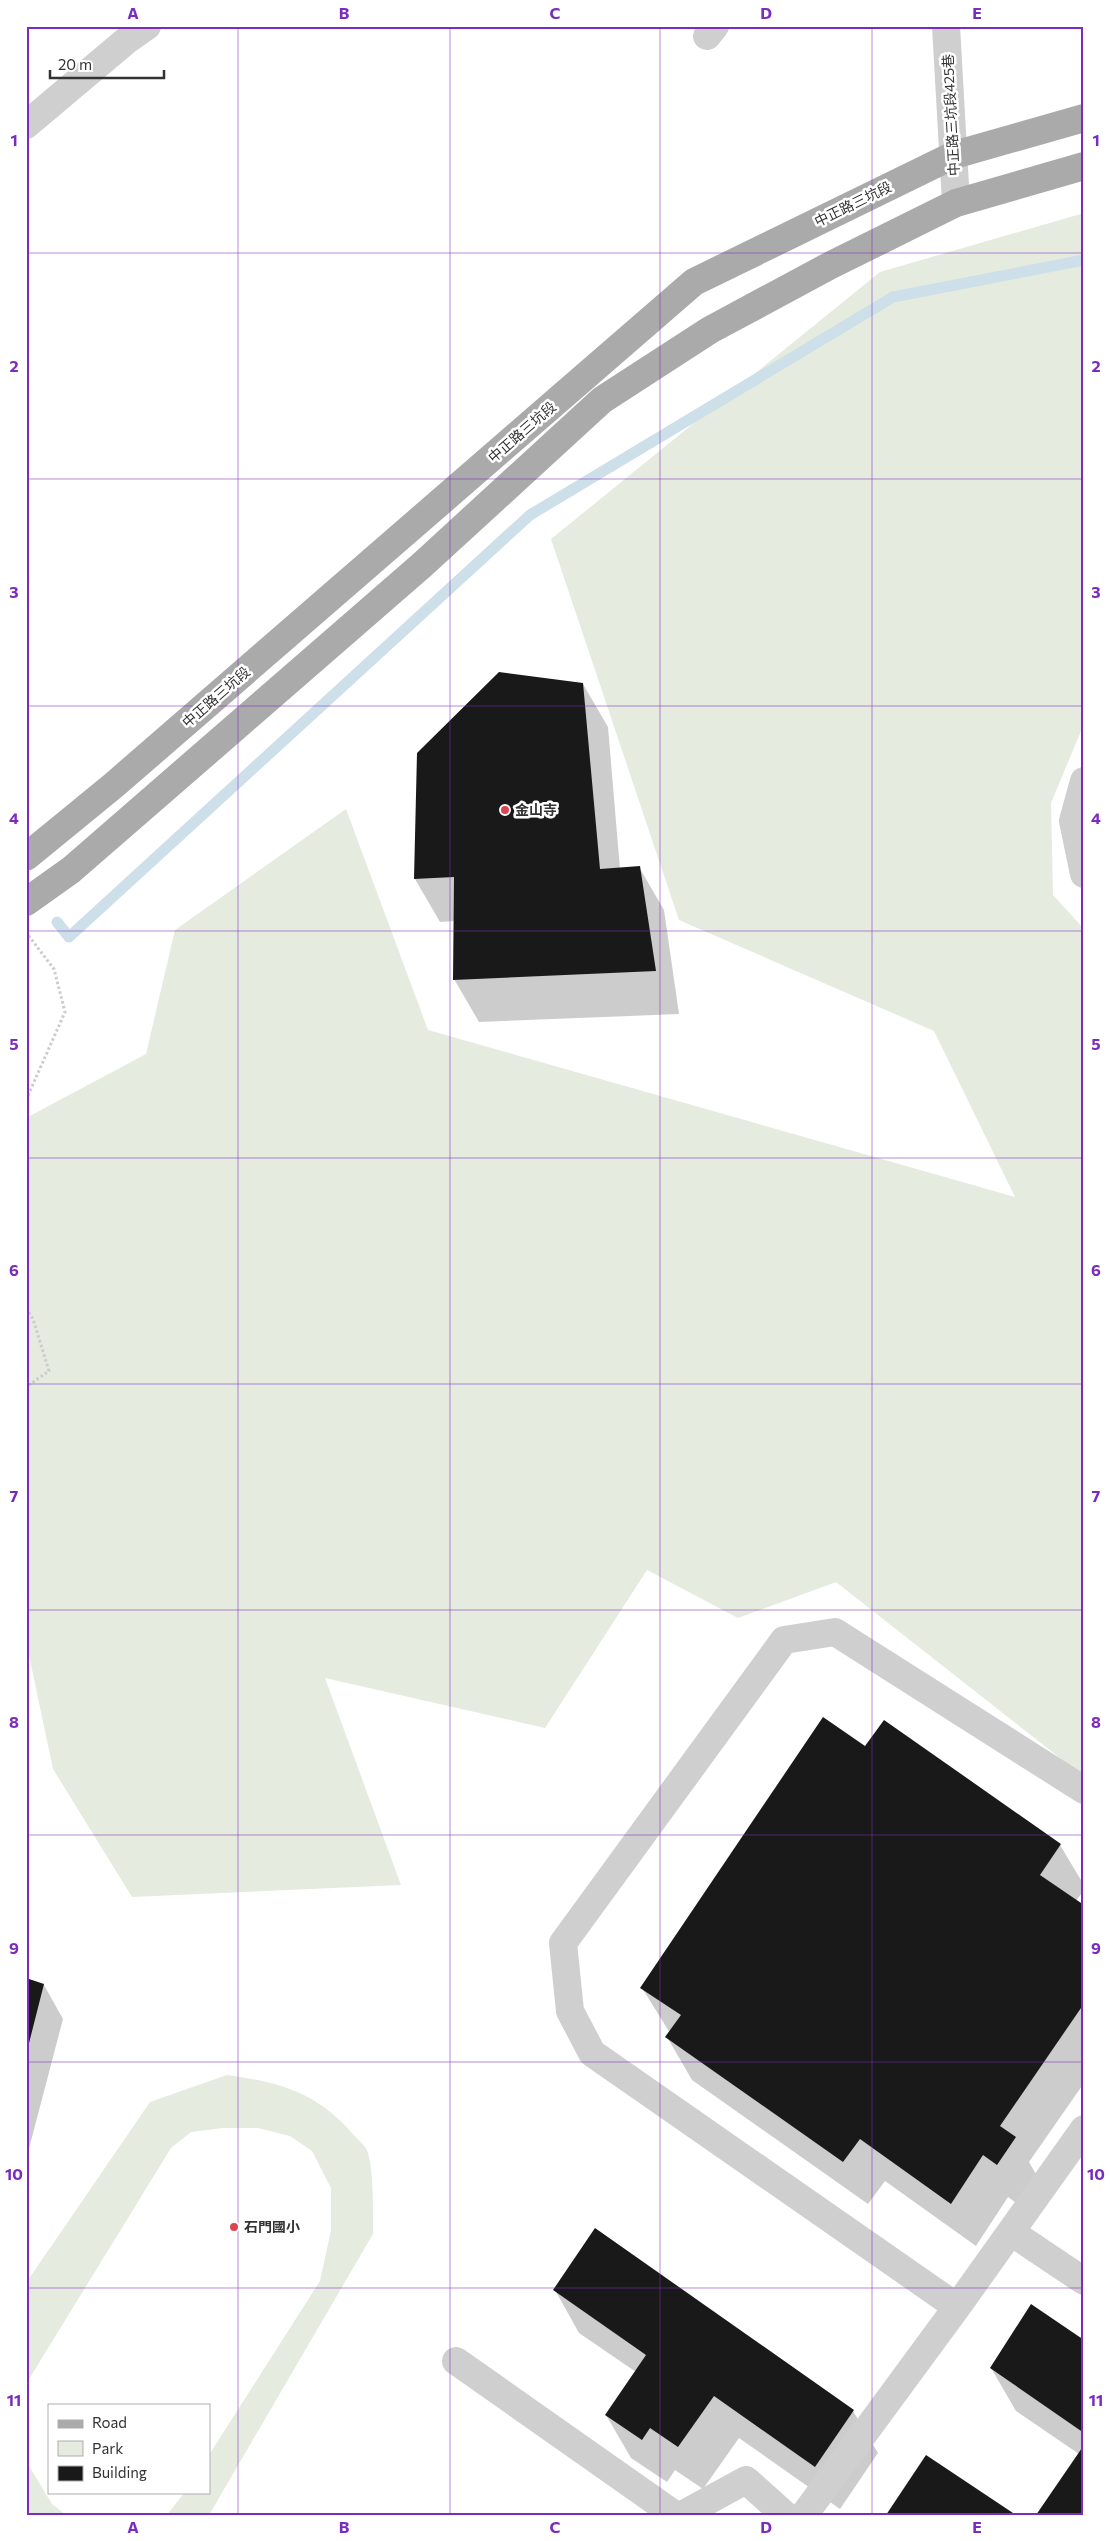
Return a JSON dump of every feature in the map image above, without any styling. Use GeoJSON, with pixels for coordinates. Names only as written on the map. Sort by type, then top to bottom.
{"type":"FeatureCollection","features":[{"type":"Feature","properties":{"kind":"main road","name":"中正路三坑段"},"geometry":{"type":"LineString","coordinates":[[26,857],[122,779],[694,282],[954,155],[1084,118]]}},
{"type":"Feature","properties":{"kind":"main road"},"geometry":{"type":"LineString","coordinates":[[26,902],[79,863],[414,572],[602,400],[710,330],[831,265],[956,203],[1084,166]]}},
{"type":"Feature","properties":{"kind":"street"},"geometry":{"type":"LineString","coordinates":[[26,125],[127,40],[147,26]]}},
{"type":"Feature","properties":{"kind":"street","name":"中正路三坑段425巷"},"geometry":{"type":"LineString","coordinates":[[946,26],[956,203]]}},
{"type":"Feature","properties":{"kind":"street"},"geometry":{"type":"LineString","coordinates":[[1084,782],[1073,821],[1084,874]]}},
{"type":"Feature","properties":{"kind":"street"},"geometry":{"type":"LineString","coordinates":[[957,2307],[592,2053],[570,2011],[564,1943],[784,1640],[835,1632],[1084,1790]]}},
{"type":"Feature","properties":{"kind":"street"},"geometry":{"type":"LineString","coordinates":[[804,2515],[957,2307],[1084,2129]]}},
{"type":"Feature","properties":{"kind":"street"},"geometry":{"type":"LineString","coordinates":[[1011,2232],[1084,2281]]}},
{"type":"Feature","properties":{"kind":"street"},"geometry":{"type":"LineString","coordinates":[[456,2360],[674,2515]]}},
{"type":"Feature","properties":{"kind":"street"},"geometry":{"type":"LineString","coordinates":[[682,2515],[746,2480],[785,2515]]}},
{"type":"Feature","properties":{"kind":"path"},"geometry":{"type":"LineString","coordinates":[[26,932],[54,969],[65,1012],[26,1100]]}},
{"type":"Feature","properties":{"kind":"path"},"geometry":{"type":"LineString","coordinates":[[26,1308],[34,1319],[49,1370],[26,1387]]}},
{"type":"Feature","properties":{"kind":"green space"},"geometry":{"type":"Polygon","coordinates":[[[1084,213],[1084,724],[1051,803],[1053,895],[1084,929],[1084,1777],[836,1582],[738,1618],[647,1570],[545,1728],[325,1678],[401,1885],[132,1897],[53,1769],[26,1641],[26,1118],[146,1054],[175,930],[346,809],[428,1030],[1015,1197],[934,1031],[679,920],[551,539],[880,272],[1084,213]]]}},
{"type":"Feature","properties":{"kind":"green space"},"geometry":{"type":"Polygon","coordinates":[[[227,2075],[263,2081],[310,2098],[338,2119],[367,2150],[371,2168],[373,2234],[209,2515],[167,2515],[183,2494],[210,2494],[210,2453],[320,2281],[331,2230],[331,2188],[312,2151],[290,2136],[258,2128],[223,2128],[191,2132],[171,2148],[26,2384],[26,2283],[150,2102],[227,2075]]]}},
{"type":"Feature","properties":{"kind":"green space"},"geometry":{"type":"Polygon","coordinates":[[[26,2461],[52,2504],[66,2515],[26,2515],[26,2461]]]}},
{"type":"Feature","properties":{"kind":"building","name":"金山寺"},"geometry":{"type":"Polygon","coordinates":[[[499,672],[583,683],[600,869],[640,866],[656,971],[453,980],[454,877],[414,879],[417,753],[499,672]]]}},
{"type":"Feature","properties":{"kind":"building"},"geometry":{"type":"Polygon","coordinates":[[[823,1717],[865,1746],[884,1720],[1061,1844],[1040,1875],[1084,1905],[1084,2010],[1081,2008],[1000,2126],[1016,2137],[997,2165],[983,2155],[951,2204],[860,2139],[843,2162],[665,2037],[681,2015],[640,1988],[823,1717]]]}},
{"type":"Feature","properties":{"kind":"building"},"geometry":{"type":"Polygon","coordinates":[[[26,1978],[44,1984],[27,2051],[26,2051],[26,1978]]]}},
{"type":"Feature","properties":{"kind":"building"},"geometry":{"type":"Polygon","coordinates":[[[595,2228],[854,2410],[815,2467],[714,2396],[678,2447],[650,2428],[642,2440],[605,2415],[646,2355],[553,2290],[595,2228]]]}},
{"type":"Feature","properties":{"kind":"building"},"geometry":{"type":"Polygon","coordinates":[[[1031,2304],[1084,2340],[1084,2433],[990,2368],[1031,2304]]]}},
{"type":"Feature","properties":{"kind":"building"},"geometry":{"type":"Polygon","coordinates":[[[1084,2445],[1084,2515],[1036,2515],[1084,2445]]]}},
{"type":"Feature","properties":{"kind":"building"},"geometry":{"type":"Polygon","coordinates":[[[926,2455],[1016,2515],[886,2515],[926,2455]]]}},
{"type":"Feature","properties":{"kind":"waterway"},"geometry":{"type":"LineString","coordinates":[[57,922],[69,937],[530,515],[893,297],[1084,260]]}},
{"type":"Feature","properties":{"kind":"place","name":"金山寺"},"geometry":{"type":"Point","coordinates":[505,810]}},
{"type":"Feature","properties":{"kind":"place","name":"石門國小"},"geometry":{"type":"Point","coordinates":[234,2227]}}]}
